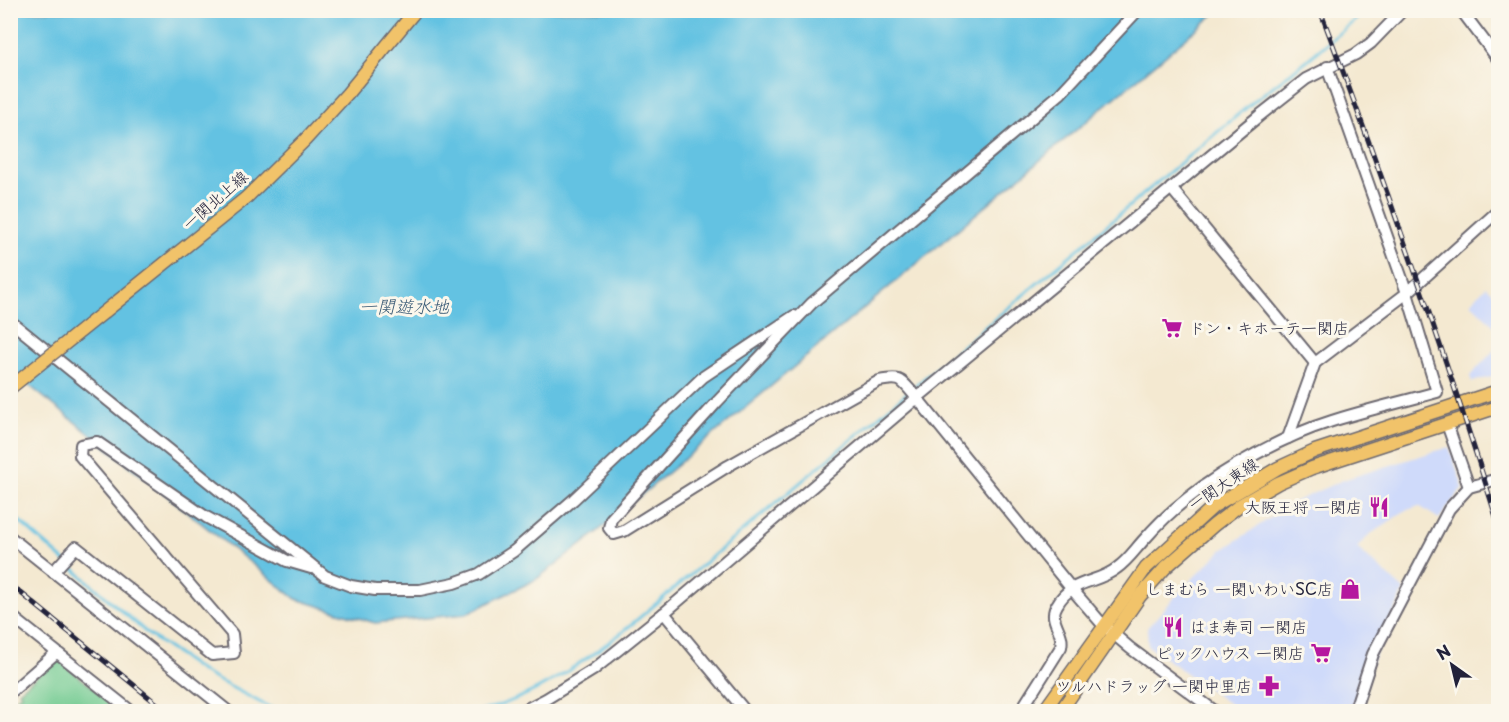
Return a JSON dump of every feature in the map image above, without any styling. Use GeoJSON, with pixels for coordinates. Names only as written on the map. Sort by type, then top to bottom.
{"type":"FeatureCollection","features":[{"type":"Feature","properties":{"kind":"main road","name":"一関北上線"},"geometry":{"type":"LineString","coordinates":[[10,388],[246,198],[326,117],[416,10]]}},
{"type":"Feature","properties":{"kind":"main road","name":"一関大東線"},"geometry":{"type":"LineString","coordinates":[[1043,711],[1146,568],[1214,506],[1278,468],[1315,451],[1498,391]]}},
{"type":"Feature","properties":{"kind":"main road","name":"一関大東線"},"geometry":{"type":"LineString","coordinates":[[1060,711],[1140,596],[1166,567],[1240,505],[1278,483],[1312,468],[1498,407]]}},
{"type":"Feature","properties":{"kind":"street"},"geometry":{"type":"LineString","coordinates":[[10,321],[325,576],[351,586],[375,590],[420,590],[454,583],[479,574],[514,551],[573,500],[703,377],[812,303],[1060,94],[1137,10]]}},
{"type":"Feature","properties":{"kind":"street"},"geometry":{"type":"LineString","coordinates":[[521,711],[546,699],[593,670],[664,614],[916,396],[1306,79],[1371,44],[1403,10]]}},
{"type":"Feature","properties":{"kind":"street"},"geometry":{"type":"LineString","coordinates":[[1461,10],[1498,59]]}},
{"type":"Feature","properties":{"kind":"street"},"geometry":{"type":"LineString","coordinates":[[1020,711],[1061,647],[1063,639],[1053,618],[1057,604],[1071,588],[1084,581],[1110,574],[1119,567],[1160,522],[1189,497],[1243,462],[1288,438],[1330,422],[1437,392],[1407,293],[1327,67]]}},
{"type":"Feature","properties":{"kind":"street"},"geometry":{"type":"LineString","coordinates":[[1172,188],[1315,363]]}},
{"type":"Feature","properties":{"kind":"street"},"geometry":{"type":"LineString","coordinates":[[1288,438],[1315,363],[1407,293],[1498,211]]}},
{"type":"Feature","properties":{"kind":"street"},"geometry":{"type":"LineString","coordinates":[[812,303],[717,402],[611,519],[609,528],[614,534],[624,531],[728,466],[879,381],[895,378],[903,382],[916,396],[1103,625],[1216,711]]}},
{"type":"Feature","properties":{"kind":"street"},"geometry":{"type":"LineString","coordinates":[[1447,423],[1469,487]]}},
{"type":"Feature","properties":{"kind":"street"},"geometry":{"type":"LineString","coordinates":[[56,569],[76,548],[212,655],[234,653],[232,634],[80,456],[81,446],[97,442],[206,517],[287,561],[315,569]]}},
{"type":"Feature","properties":{"kind":"street"},"geometry":{"type":"LineString","coordinates":[[1354,711],[1373,654],[1449,509],[1469,487],[1498,479]]}},
{"type":"Feature","properties":{"kind":"street"},"geometry":{"type":"LineString","coordinates":[[10,537],[56,569],[229,711]]}},
{"type":"Feature","properties":{"kind":"street"},"geometry":{"type":"LineString","coordinates":[[664,614],[746,711]]}},
{"type":"Feature","properties":{"kind":"street"},"geometry":{"type":"LineString","coordinates":[[10,615],[132,711]]}},
{"type":"Feature","properties":{"kind":"street"},"geometry":{"type":"LineString","coordinates":[[10,693],[56,653]]}},
{"type":"Feature","properties":{"kind":"shaded area"},"geometry":{"type":"Polygon","coordinates":[[[1486,286],[1498,297],[1498,330],[1471,303],[1486,286]]]}},
{"type":"Feature","properties":{"kind":"shaded area"},"geometry":{"type":"Polygon","coordinates":[[[1498,346],[1498,375],[1472,382],[1470,376],[1498,346]]]}},
{"type":"Feature","properties":{"kind":"shaded area"},"geometry":{"type":"Polygon","coordinates":[[[1449,447],[1463,487],[1439,519],[1419,506],[1405,511],[1369,535],[1357,548],[1404,590],[1350,711],[1239,711],[1148,646],[1147,628],[1184,587],[1221,551],[1294,502],[1343,480],[1449,447]]]}},
{"type":"Feature","properties":{"kind":"green space"},"geometry":{"type":"Polygon","coordinates":[[[57,659],[122,711],[11,711],[10,704],[21,694],[19,691],[57,659]]]}},
{"type":"Feature","properties":{"kind":"water","name":"一関遊水地"},"geometry":{"type":"Polygon","coordinates":[[[10,11],[1218,11],[584,543],[535,580],[466,614],[375,623],[296,599],[11,371],[10,11]]]}},
{"type":"Feature","properties":{"kind":"waterway"},"geometry":{"type":"LineString","coordinates":[[477,712],[535,690],[570,670],[620,634],[1259,97],[1367,10]]}},
{"type":"Feature","properties":{"kind":"waterway"},"geometry":{"type":"LineString","coordinates":[[10,513],[148,634],[204,673],[271,708],[286,712]]}},
{"type":"Feature","properties":{"kind":"railway"},"geometry":{"type":"LineString","coordinates":[[1320,10],[1413,265],[1498,523]]}},
{"type":"Feature","properties":{"kind":"railway"},"geometry":{"type":"LineString","coordinates":[[10,584],[167,712]]}},
{"type":"Feature","properties":{"kind":"place","name":"ドン・キホーテ一関店"},"geometry":{"type":"Point","coordinates":[1172,328]}},
{"type":"Feature","properties":{"kind":"place","name":"大阪王将 一関店"},"geometry":{"type":"Point","coordinates":[1379,507]}},
{"type":"Feature","properties":{"kind":"place","name":"しまむら 一関いわいSC店"},"geometry":{"type":"Point","coordinates":[1350,589]}},
{"type":"Feature","properties":{"kind":"place","name":"はま寿司 一関店"},"geometry":{"type":"Point","coordinates":[1173,627]}},
{"type":"Feature","properties":{"kind":"place","name":"ピックハウス 一関店"},"geometry":{"type":"Point","coordinates":[1321,653]}},
{"type":"Feature","properties":{"kind":"place","name":"ツルハドラッグ 一関中里店"},"geometry":{"type":"Point","coordinates":[1269,686]}}]}
